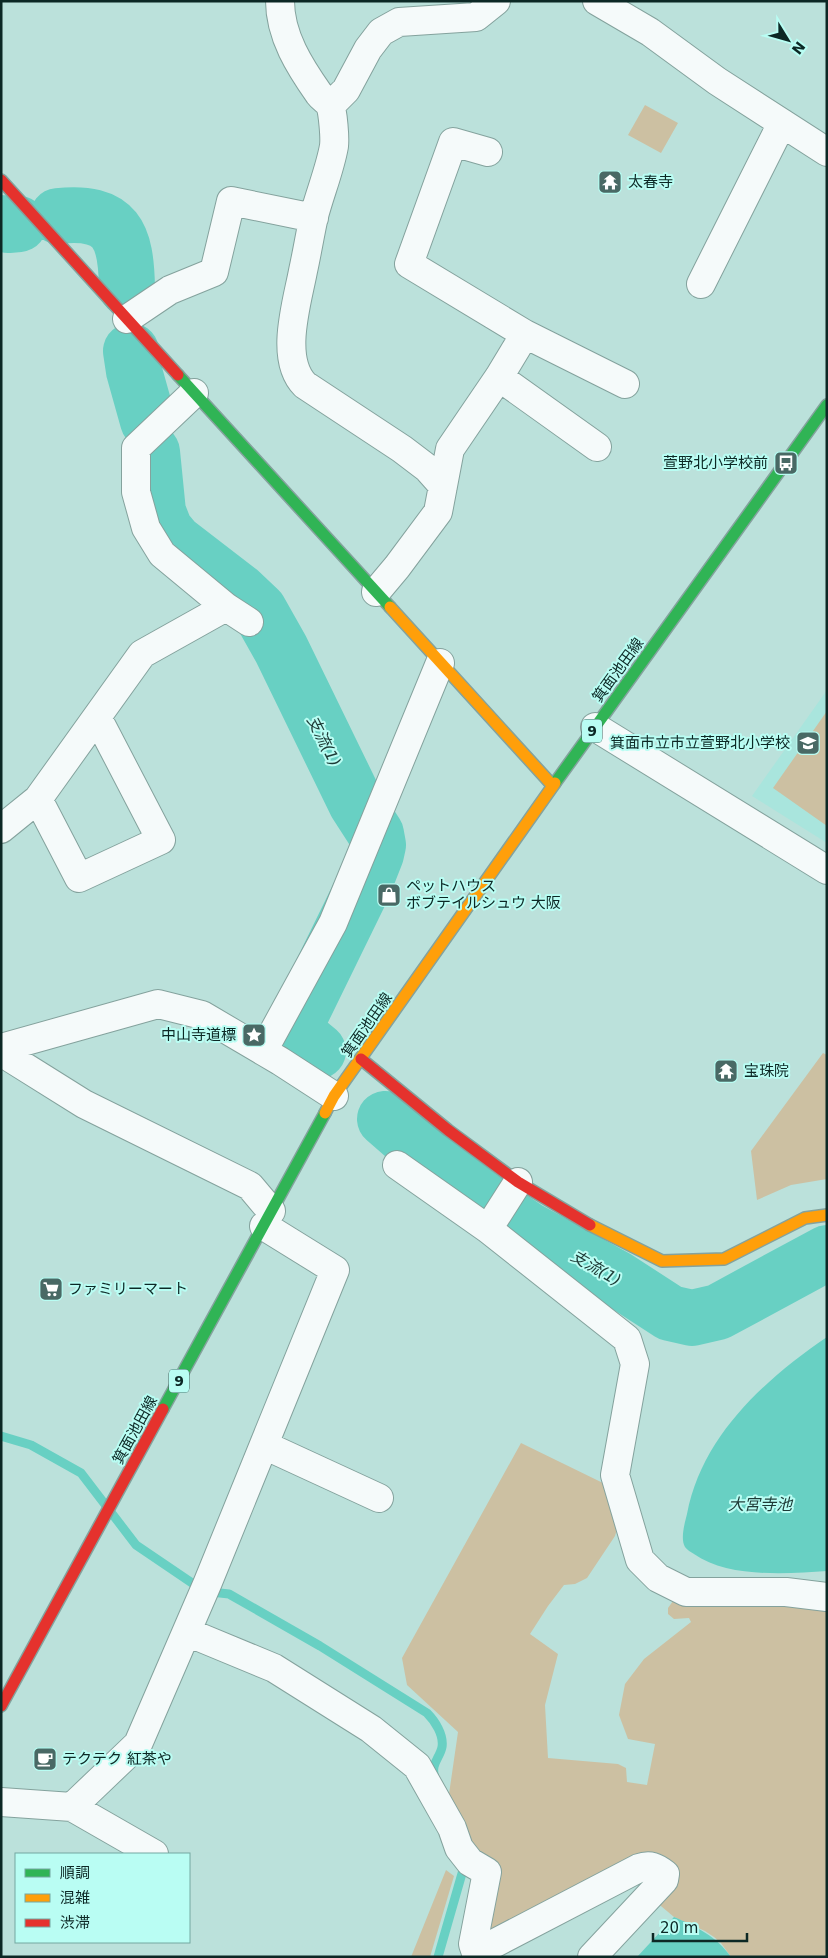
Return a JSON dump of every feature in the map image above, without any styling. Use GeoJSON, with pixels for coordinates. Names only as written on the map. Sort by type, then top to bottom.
{"type":"FeatureCollection","features":[{"type":"Feature","properties":{"kind":"main road"},"geometry":{"type":"LineString","coordinates":[[1,180],[553,786]]}},
{"type":"Feature","properties":{"kind":"main road","name":"箕面池田線"},"geometry":{"type":"LineString","coordinates":[[1,1706],[334,1096],[595,727],[827,406]]}},
{"type":"Feature","properties":{"kind":"main road"},"geometry":{"type":"LineString","coordinates":[[361,1059],[448,1130],[514,1189],[662,1261],[724,1260],[805,1218],[827,1215]]}},
{"type":"Feature","properties":{"kind":"street"},"geometry":{"type":"LineString","coordinates":[[280,1],[280,12],[288,44],[320,95],[330,106],[335,134],[333,149],[314,218],[293,322],[292,348],[295,369],[299,378],[318,394],[408,453],[427,468],[443,486]]}},
{"type":"Feature","properties":{"kind":"street"},"geometry":{"type":"LineString","coordinates":[[330,106],[346,90],[368,49],[381,32],[399,22],[476,17],[496,1]]}},
{"type":"Feature","properties":{"kind":"street"},"geometry":{"type":"LineString","coordinates":[[597,1],[650,32],[717,81],[827,152]]}},
{"type":"Feature","properties":{"kind":"street"},"geometry":{"type":"LineString","coordinates":[[702,284],[782,123]]}},
{"type":"Feature","properties":{"kind":"street"},"geometry":{"type":"LineString","coordinates":[[488,152],[453,142],[409,264],[524,334],[625,384]]}},
{"type":"Feature","properties":{"kind":"street"},"geometry":{"type":"LineString","coordinates":[[126,319],[170,290],[214,272],[230,201],[314,218]]}},
{"type":"Feature","properties":{"kind":"street"},"geometry":{"type":"LineString","coordinates":[[376,592],[438,512],[450,449],[499,377],[524,334]]}},
{"type":"Feature","properties":{"kind":"street"},"geometry":{"type":"LineString","coordinates":[[499,377],[597,447]]}},
{"type":"Feature","properties":{"kind":"street"},"geometry":{"type":"LineString","coordinates":[[194,393],[136,448],[136,492],[146,528],[162,554],[226,607],[249,622]]}},
{"type":"Feature","properties":{"kind":"street"},"geometry":{"type":"LineString","coordinates":[[1,830],[38,799],[142,654],[226,607]]}},
{"type":"Feature","properties":{"kind":"street"},"geometry":{"type":"LineString","coordinates":[[262,1051],[333,923],[440,663]]}},
{"type":"Feature","properties":{"kind":"street"},"geometry":{"type":"LineString","coordinates":[[38,799],[79,878],[161,840],[96,717]]}},
{"type":"Feature","properties":{"kind":"street"},"geometry":{"type":"LineString","coordinates":[[595,727],[827,870]]}},
{"type":"Feature","properties":{"kind":"street"},"geometry":{"type":"LineString","coordinates":[[1,1050],[158,1004],[202,1016],[334,1096]]}},
{"type":"Feature","properties":{"kind":"street"},"geometry":{"type":"LineString","coordinates":[[1,1050],[84,1104],[250,1186],[267,1218],[335,1270],[206,1587],[138,1744],[72,1807]]}},
{"type":"Feature","properties":{"kind":"street"},"geometry":{"type":"LineString","coordinates":[[397,1165],[492,1224],[627,1339],[635,1364],[614,1475],[640,1560],[658,1578],[686,1592],[786,1592],[827,1597]]}},
{"type":"Feature","properties":{"kind":"street"},"geometry":{"type":"LineString","coordinates":[[492,1224],[514,1189]]}},
{"type":"Feature","properties":{"kind":"street"},"geometry":{"type":"LineString","coordinates":[[264,1445],[379,1498]]}},
{"type":"Feature","properties":{"kind":"street"},"geometry":{"type":"LineString","coordinates":[[187,1632],[274,1668],[371,1729],[417,1766],[452,1828],[459,1848],[466,1858],[487,1872],[473,1944],[476,1953],[639,1868],[647,1866],[657,1868],[665,1874],[664,1880],[592,1957]]}},
{"type":"Feature","properties":{"kind":"street"},"geometry":{"type":"LineString","coordinates":[[1,1802],[72,1807],[152,1853]]}},
{"type":"Feature","properties":{"kind":"shaded area"},"geometry":{"type":"Polygon","coordinates":[[[645,105],[678,123],[661,153],[628,135],[645,105]]]}},
{"type":"Feature","properties":{"kind":"shaded area","name":"箕面市立市立萱野北小学校"},"geometry":{"type":"Polygon","coordinates":[[[827,690],[827,843],[752,796],[827,690]]]}},
{"type":"Feature","properties":{"kind":"shaded area"},"geometry":{"type":"Polygon","coordinates":[[[827,711],[827,826],[773,788],[827,711]]]}},
{"type":"Feature","properties":{"kind":"shaded area"},"geometry":{"type":"Polygon","coordinates":[[[823,1053],[827,1055],[827,1179],[791,1185],[757,1200],[751,1151],[823,1053]]]}},
{"type":"Feature","properties":{"kind":"shaded area"},"geometry":{"type":"Polygon","coordinates":[[[521,1443],[603,1483],[621,1516],[615,1536],[587,1578],[575,1584],[564,1585],[530,1634],[558,1654],[545,1705],[548,1758],[618,1764],[626,1768],[627,1782],[647,1785],[655,1744],[628,1739],[619,1715],[625,1684],[644,1659],[691,1622],[689,1618],[674,1619],[668,1614],[668,1608],[673,1601],[827,1605],[827,1957],[731,1957],[714,1937],[674,1917],[655,1901],[670,1869],[478,1946],[470,1858],[463,1824],[449,1794],[458,1732],[407,1685],[402,1658],[521,1443]]]}},
{"type":"Feature","properties":{"kind":"shaded area"},"geometry":{"type":"Polygon","coordinates":[[[446,1870],[454,1876],[430,1957],[411,1957],[446,1870]]]}},
{"type":"Feature","properties":{"kind":"water","name":"大宮寺池"},"geometry":{"type":"Polygon","coordinates":[[[827,1337],[827,1571],[758,1573],[740,1571],[708,1562],[685,1547],[683,1535],[695,1486],[706,1459],[721,1435],[759,1391],[827,1337]]]}},
{"type":"Feature","properties":{"kind":"water"},"geometry":{"type":"Polygon","coordinates":[[[674,1917],[706,1933],[719,1943],[731,1957],[637,1957],[674,1917]]]}},
{"type":"Feature","properties":{"kind":"waterway","name":"支流(1)"},"geometry":{"type":"LineString","coordinates":[[58,216],[78,215],[94,217],[105,222],[114,230],[120,240],[124,254],[127,288]]}},
{"type":"Feature","properties":{"kind":"waterway","name":"支流(1)"},"geometry":{"type":"LineString","coordinates":[[1,223],[8,225],[19,224]]}},
{"type":"Feature","properties":{"kind":"waterway","name":"支流(1)"},"geometry":{"type":"LineString","coordinates":[[131,351],[134,371],[148,421]]}},
{"type":"Feature","properties":{"kind":"waterway","name":"支流(1)"},"geometry":{"type":"LineString","coordinates":[[152,452],[158,512],[165,530],[175,542],[240,592],[259,610],[281,649],[356,803],[376,834],[378,845],[376,854],[363,887],[297,1022],[300,1035],[318,1051]]}},
{"type":"Feature","properties":{"kind":"waterway","name":"支流(1)"},"geometry":{"type":"LineString","coordinates":[[385,1119],[440,1167],[484,1200],[527,1229],[616,1278],[670,1313],[692,1318],[718,1312],[827,1253]]}},
{"type":"Feature","properties":{"kind":"waterway"},"geometry":{"type":"LineString","coordinates":[[1,1436],[31,1445],[81,1473],[136,1545],[195,1585],[211,1592],[229,1594],[320,1646],[427,1713],[438,1728],[442,1738],[441,1751],[434,1769],[435,1778]]}},
{"type":"Feature","properties":{"kind":"waterway"},"geometry":{"type":"LineString","coordinates":[[438,1957],[465,1863]]}},
{"type":"Feature","properties":{"kind":"traffic: fast"},"geometry":{"type":"LineString","coordinates":[[178,375],[390,607]]}},
{"type":"Feature","properties":{"kind":"traffic: fast"},"geometry":{"type":"LineString","coordinates":[[555,783],[827,405]]}},
{"type":"Feature","properties":{"kind":"traffic: fast"},"geometry":{"type":"LineString","coordinates":[[163,1409],[325,1113]]}},
{"type":"Feature","properties":{"kind":"traffic: slow"},"geometry":{"type":"LineString","coordinates":[[390,607],[553,786]]}},
{"type":"Feature","properties":{"kind":"traffic: slow"},"geometry":{"type":"LineString","coordinates":[[325,1113],[334,1096],[555,783]]}},
{"type":"Feature","properties":{"kind":"traffic: slow"},"geometry":{"type":"LineString","coordinates":[[590,1225],[662,1261],[724,1259],[805,1218],[827,1215]]}},
{"type":"Feature","properties":{"kind":"traffic: jam"},"geometry":{"type":"LineString","coordinates":[[1,180],[178,375]]}},
{"type":"Feature","properties":{"kind":"traffic: jam"},"geometry":{"type":"LineString","coordinates":[[361,1059],[448,1130],[518,1182],[590,1225]]}},
{"type":"Feature","properties":{"kind":"traffic: jam"},"geometry":{"type":"LineString","coordinates":[[1,1706],[163,1409]]}},
{"type":"Feature","properties":{"kind":"place","name":"太春寺"},"geometry":{"type":"Point","coordinates":[610,182]}},
{"type":"Feature","properties":{"kind":"place","name":"萱野北小学校前"},"geometry":{"type":"Point","coordinates":[786,463]}},
{"type":"Feature","properties":{"kind":"place","name":"箕面市立市立萱野北小学校"},"geometry":{"type":"Point","coordinates":[808,743]}},
{"type":"Feature","properties":{"kind":"place","name":"ペットハウス ボブテイルシュウ 大阪"},"geometry":{"type":"Point","coordinates":[389,895]}},
{"type":"Feature","properties":{"kind":"place","name":"中山寺道標"},"geometry":{"type":"Point","coordinates":[254,1035]}},
{"type":"Feature","properties":{"kind":"place","name":"宝珠院"},"geometry":{"type":"Point","coordinates":[726,1071]}},
{"type":"Feature","properties":{"kind":"place","name":"ファミリーマート"},"geometry":{"type":"Point","coordinates":[51,1289]}},
{"type":"Feature","properties":{"kind":"place","name":"テクテク 紅茶や"},"geometry":{"type":"Point","coordinates":[45,1759]}}]}
